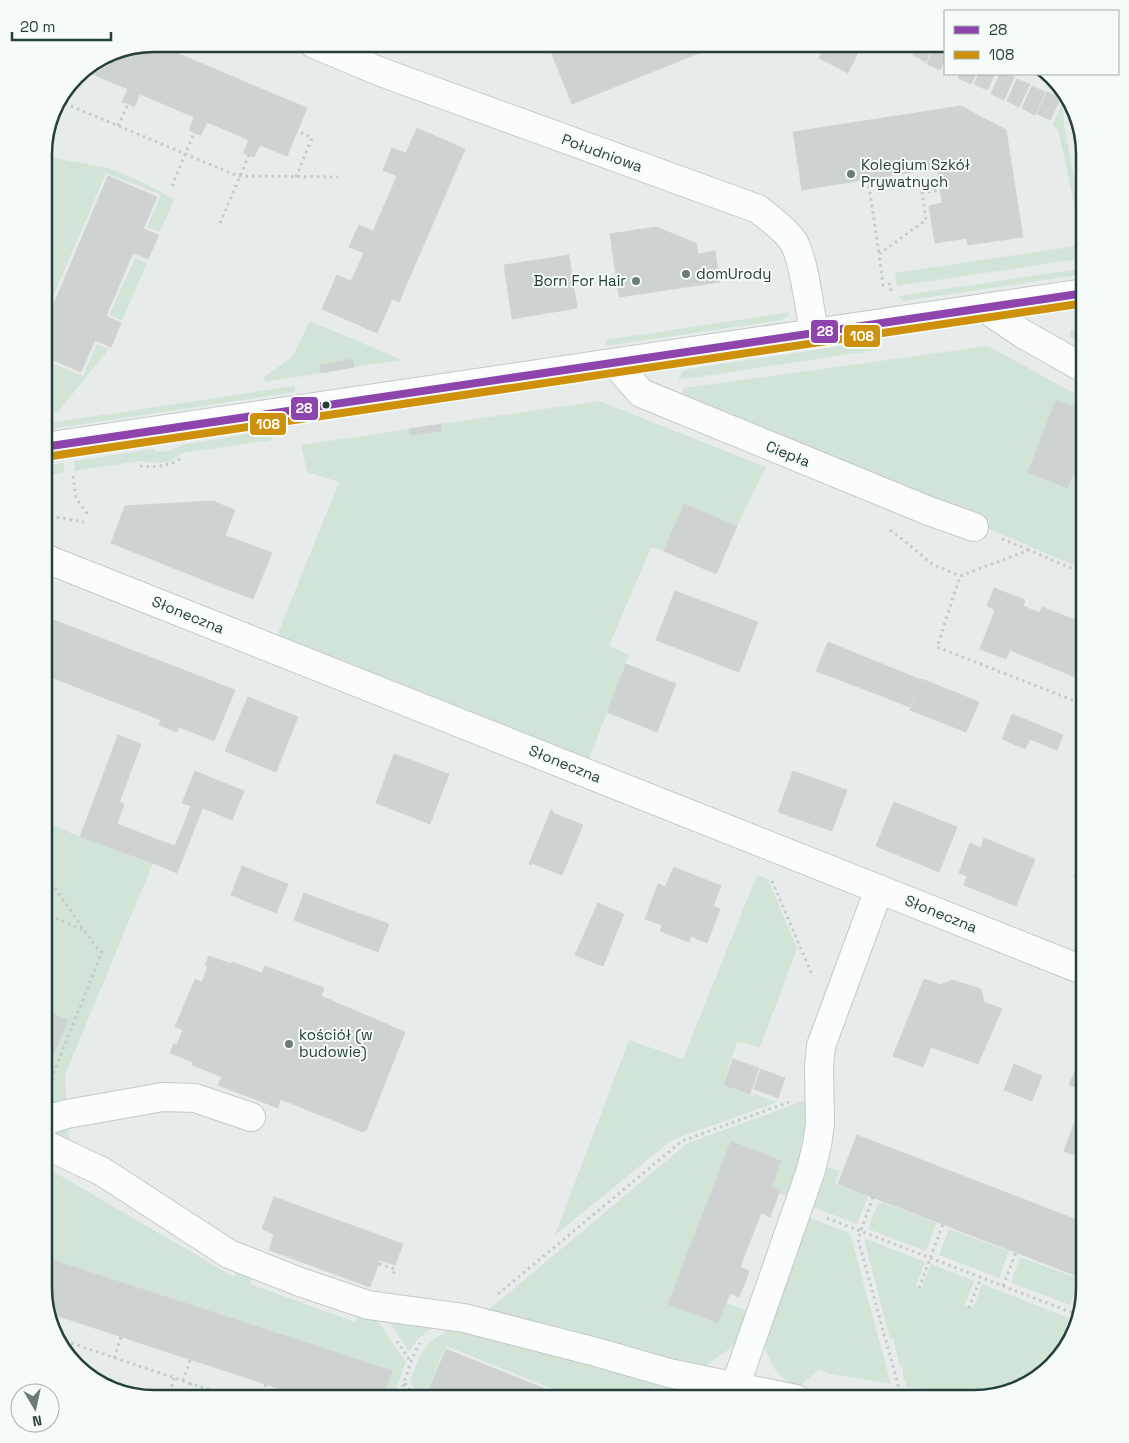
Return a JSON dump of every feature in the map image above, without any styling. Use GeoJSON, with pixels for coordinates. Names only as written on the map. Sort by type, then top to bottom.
{"type":"FeatureCollection","features":[{"type":"Feature","properties":{"kind":"street","name":"Południowa"},"geometry":{"type":"LineString","coordinates":[[334,52],[381,72],[758,209],[794,242],[800,260],[814,333]]}},
{"type":"Feature","properties":{"kind":"street"},"geometry":{"type":"LineString","coordinates":[[53,446],[1076,294]]}},
{"type":"Feature","properties":{"kind":"street"},"geometry":{"type":"LineString","coordinates":[[986,309],[1023,334],[1076,365]]}},
{"type":"Feature","properties":{"kind":"street","name":"Ciepła"},"geometry":{"type":"LineString","coordinates":[[615,363],[641,393],[929,511],[974,527]]}},
{"type":"Feature","properties":{"kind":"street","name":"Słoneczna"},"geometry":{"type":"LineString","coordinates":[[53,561],[1076,967]]}},
{"type":"Feature","properties":{"kind":"street"},"geometry":{"type":"LineString","coordinates":[[734,1387],[810,1170],[820,1124],[818,1066],[822,1046],[879,889]]}},
{"type":"Feature","properties":{"kind":"street"},"geometry":{"type":"LineString","coordinates":[[52,1118],[163,1097],[195,1098],[251,1117]]}},
{"type":"Feature","properties":{"kind":"street"},"geometry":{"type":"LineString","coordinates":[[52,1148],[103,1172],[229,1254],[300,1282],[368,1305],[464,1318],[669,1373],[750,1390]]}},
{"type":"Feature","properties":{"kind":"path"},"geometry":{"type":"LineString","coordinates":[[66,104],[238,176],[338,177]]}},
{"type":"Feature","properties":{"kind":"path"},"geometry":{"type":"LineString","coordinates":[[118,126],[128,104]]}},
{"type":"Feature","properties":{"kind":"path"},"geometry":{"type":"LineString","coordinates":[[172,186],[194,132]]}},
{"type":"Feature","properties":{"kind":"path"},"geometry":{"type":"LineString","coordinates":[[296,177],[312,138],[300,132]]}},
{"type":"Feature","properties":{"kind":"path"},"geometry":{"type":"LineString","coordinates":[[220,223],[238,176],[249,155]]}},
{"type":"Feature","properties":{"kind":"path"},"geometry":{"type":"LineString","coordinates":[[868,179],[883,285],[890,284],[891,291]]}},
{"type":"Feature","properties":{"kind":"path"},"geometry":{"type":"LineString","coordinates":[[879,254],[926,220],[922,193],[940,190]]}},
{"type":"Feature","properties":{"kind":"path"},"geometry":{"type":"LineString","coordinates":[[73,476],[76,498],[88,515]]}},
{"type":"Feature","properties":{"kind":"path"},"geometry":{"type":"LineString","coordinates":[[53,517],[84,522]]}},
{"type":"Feature","properties":{"kind":"path"},"geometry":{"type":"LineString","coordinates":[[1076,570],[1029,550],[960,576],[936,647],[1076,701]]}},
{"type":"Feature","properties":{"kind":"path"},"geometry":{"type":"LineString","coordinates":[[770,876],[831,1020]]}},
{"type":"Feature","properties":{"kind":"path"},"geometry":{"type":"LineString","coordinates":[[52,884],[96,947],[102,952],[54,1072],[52,1085]]}},
{"type":"Feature","properties":{"kind":"path"},"geometry":{"type":"LineString","coordinates":[[52,917],[85,931]]}},
{"type":"Feature","properties":{"kind":"path"},"geometry":{"type":"LineString","coordinates":[[464,1318],[481,1309],[682,1141],[806,1095],[819,1087]]}},
{"type":"Feature","properties":{"kind":"path"},"geometry":{"type":"LineString","coordinates":[[873,1197],[858,1239],[898,1385],[897,1390]]}},
{"type":"Feature","properties":{"kind":"path"},"geometry":{"type":"LineString","coordinates":[[828,1218],[1073,1313]]}},
{"type":"Feature","properties":{"kind":"path"},"geometry":{"type":"LineString","coordinates":[[919,1288],[944,1224]]}},
{"type":"Feature","properties":{"kind":"path"},"geometry":{"type":"LineString","coordinates":[[1003,1286],[1016,1252]]}},
{"type":"Feature","properties":{"kind":"path"},"geometry":{"type":"LineString","coordinates":[[969,1308],[981,1277]]}},
{"type":"Feature","properties":{"kind":"path"},"geometry":{"type":"LineString","coordinates":[[114,1358],[121,1337]]}},
{"type":"Feature","properties":{"kind":"path"},"geometry":{"type":"LineString","coordinates":[[402,1390],[410,1361],[421,1340]]}},
{"type":"Feature","properties":{"kind":"path"},"geometry":{"type":"LineString","coordinates":[[68,1342],[211,1390]]}},
{"type":"Feature","properties":{"kind":"path"},"geometry":{"type":"LineString","coordinates":[[183,1381],[190,1360]]}},
{"type":"Feature","properties":{"kind":"path"},"geometry":{"type":"LineString","coordinates":[[171,1390],[174,1378]]}},
{"type":"Feature","properties":{"kind":"path"},"geometry":{"type":"LineString","coordinates":[[405,1382],[410,1390]]}},
{"type":"Feature","properties":{"kind":"path"},"geometry":{"type":"LineString","coordinates":[[190,1383],[191,1390]]}},
{"type":"Feature","properties":{"kind":"path"},"geometry":{"type":"LineString","coordinates":[[264,1390],[266,1384]]}},
{"type":"Feature","properties":{"kind":"green space"},"geometry":{"type":"Polygon","coordinates":[[[1062,103],[1064,125],[1076,187],[1076,213],[1058,129],[1052,126],[1062,103]]]}},
{"type":"Feature","properties":{"kind":"green space"},"geometry":{"type":"Polygon","coordinates":[[[53,158],[108,168],[140,181],[174,199],[160,232],[147,227],[161,195],[106,173],[53,297],[53,158]]]}},
{"type":"Feature","properties":{"kind":"green space"},"geometry":{"type":"Polygon","coordinates":[[[1076,246],[1076,259],[897,286],[895,273],[1076,246]]]}},
{"type":"Feature","properties":{"kind":"green space"},"geometry":{"type":"Polygon","coordinates":[[[135,258],[147,263],[122,321],[109,315],[135,258]]]}},
{"type":"Feature","properties":{"kind":"green space"},"geometry":{"type":"Polygon","coordinates":[[[1076,269],[1076,275],[903,301],[898,296],[1076,269]]]}},
{"type":"Feature","properties":{"kind":"green space"},"geometry":{"type":"Polygon","coordinates":[[[790,312],[782,320],[606,346],[606,340],[790,312]]]}},
{"type":"Feature","properties":{"kind":"green space"},"geometry":{"type":"Polygon","coordinates":[[[310,321],[402,360],[354,367],[353,359],[320,365],[321,373],[265,382],[264,377],[292,357],[310,321]]]}},
{"type":"Feature","properties":{"kind":"green space"},"geometry":{"type":"Polygon","coordinates":[[[1076,329],[1076,340],[1070,337],[1070,330],[1076,329]]]}},
{"type":"Feature","properties":{"kind":"green space"},"geometry":{"type":"Polygon","coordinates":[[[875,341],[877,350],[678,380],[683,371],[688,369],[875,341]]]}},
{"type":"Feature","properties":{"kind":"green space"},"geometry":{"type":"Polygon","coordinates":[[[97,344],[109,349],[58,412],[53,413],[53,364],[83,376],[97,344]]]}},
{"type":"Feature","properties":{"kind":"green space"},"geometry":{"type":"Polygon","coordinates":[[[988,346],[1076,394],[1076,566],[689,401],[681,394],[684,388],[988,346]]]}},
{"type":"Feature","properties":{"kind":"green space"},"geometry":{"type":"Polygon","coordinates":[[[294,386],[295,392],[53,429],[53,423],[294,386]]]}},
{"type":"Feature","properties":{"kind":"green space"},"geometry":{"type":"Polygon","coordinates":[[[599,401],[766,467],[737,526],[684,504],[664,551],[651,547],[609,646],[629,655],[588,762],[276,638],[339,482],[307,472],[301,445],[409,429],[411,435],[441,431],[441,424],[599,401]]]}},
{"type":"Feature","properties":{"kind":"green space"},"geometry":{"type":"Polygon","coordinates":[[[264,431],[268,433],[272,440],[183,453],[168,462],[140,461],[75,471],[74,461],[153,449],[155,452],[168,451],[182,445],[264,431]]]}},
{"type":"Feature","properties":{"kind":"green space"},"geometry":{"type":"Polygon","coordinates":[[[63,463],[65,472],[53,474],[53,465],[63,463]]]}},
{"type":"Feature","properties":{"kind":"green space"},"geometry":{"type":"Polygon","coordinates":[[[52,825],[80,837],[153,863],[65,1075],[69,1142],[67,1139],[52,1132],[52,1059],[67,1020],[52,1014],[52,825]]]}},
{"type":"Feature","properties":{"kind":"green space"},"geometry":{"type":"Polygon","coordinates":[[[757,875],[768,879],[797,949],[760,1047],[737,1042],[723,1085],[777,1102],[672,1140],[555,1235],[629,1040],[683,1059],[757,875]]]}},
{"type":"Feature","properties":{"kind":"green space"},"geometry":{"type":"Polygon","coordinates":[[[806,1100],[809,1124],[806,1141],[789,1197],[779,1194],[780,1190],[771,1187],[781,1161],[731,1142],[668,1304],[718,1323],[726,1303],[749,1311],[743,1333],[734,1346],[706,1365],[689,1367],[486,1312],[685,1145],[806,1100]]]}},
{"type":"Feature","properties":{"kind":"green space"},"geometry":{"type":"Polygon","coordinates":[[[827,1167],[840,1171],[835,1184],[868,1196],[857,1224],[810,1206],[827,1167]]]}},
{"type":"Feature","properties":{"kind":"green space"},"geometry":{"type":"Polygon","coordinates":[[[52,1172],[234,1277],[238,1268],[253,1274],[250,1284],[355,1322],[359,1313],[376,1319],[406,1362],[395,1390],[385,1390],[391,1371],[52,1260],[52,1172]]]}},
{"type":"Feature","properties":{"kind":"green space"},"geometry":{"type":"Polygon","coordinates":[[[882,1202],[936,1223],[926,1251],[868,1229],[878,1203],[881,1204],[882,1202]]]}},
{"type":"Feature","properties":{"kind":"green space"},"geometry":{"type":"Polygon","coordinates":[[[805,1216],[850,1233],[891,1384],[830,1374],[819,1369],[798,1388],[784,1379],[771,1363],[763,1339],[805,1216]]]}},
{"type":"Feature","properties":{"kind":"green space"},"geometry":{"type":"Polygon","coordinates":[[[949,1229],[1009,1251],[999,1278],[939,1255],[949,1229]]]}},
{"type":"Feature","properties":{"kind":"green space"},"geometry":{"type":"Polygon","coordinates":[[[864,1239],[925,1262],[916,1286],[921,1289],[931,1264],[974,1281],[965,1305],[973,1308],[982,1284],[1069,1318],[1062,1340],[1047,1361],[1013,1383],[987,1390],[933,1390],[907,1387],[903,1377],[903,1367],[900,1367],[893,1338],[890,1339],[864,1239]]]}},
{"type":"Feature","properties":{"kind":"green space"},"geometry":{"type":"Polygon","coordinates":[[[1020,1257],[1076,1278],[1076,1289],[1070,1305],[1011,1283],[1020,1257]]]}},
{"type":"Feature","properties":{"kind":"green space"},"geometry":{"type":"Polygon","coordinates":[[[387,1318],[435,1325],[417,1340],[409,1352],[387,1318]]]}},
{"type":"Feature","properties":{"kind":"green space"},"geometry":{"type":"Polygon","coordinates":[[[453,1328],[670,1382],[669,1389],[673,1390],[555,1390],[446,1346],[428,1390],[415,1390],[410,1382],[417,1362],[424,1349],[435,1339],[453,1328]]]}},
{"type":"Feature","properties":{"kind":"green space"},"geometry":{"type":"Polygon","coordinates":[[[132,1385],[145,1390],[135,1389],[131,1388],[132,1385]]]}},
{"type":"Feature","properties":{"kind":"building"},"geometry":{"type":"Polygon","coordinates":[[[174,52],[307,108],[287,156],[260,145],[254,157],[243,153],[249,140],[207,122],[201,135],[194,133],[189,130],[194,117],[140,94],[134,107],[122,102],[128,89],[92,74],[116,60],[135,54],[174,52]]]}},
{"type":"Feature","properties":{"kind":"building"},"geometry":{"type":"Polygon","coordinates":[[[551,52],[700,53],[572,104],[551,52]]]}},
{"type":"Feature","properties":{"kind":"building"},"geometry":{"type":"Polygon","coordinates":[[[822,53],[858,53],[848,73],[819,58],[822,53]]]}},
{"type":"Feature","properties":{"kind":"building"},"geometry":{"type":"Polygon","coordinates":[[[914,53],[930,53],[926,62],[913,55],[914,53]]]}},
{"type":"Feature","properties":{"kind":"building"},"geometry":{"type":"Polygon","coordinates":[[[932,53],[944,53],[944,61],[940,70],[927,64],[932,53]]]}},
{"type":"Feature","properties":{"kind":"building"},"geometry":{"type":"Polygon","coordinates":[[[960,75],[976,75],[971,84],[958,78],[960,75]]]}},
{"type":"Feature","properties":{"kind":"building"},"geometry":{"type":"Polygon","coordinates":[[[978,75],[994,75],[987,90],[974,84],[978,75]]]}},
{"type":"Feature","properties":{"kind":"building"},"geometry":{"type":"Polygon","coordinates":[[[1000,75],[1014,77],[1004,100],[991,94],[1000,75]]]}},
{"type":"Feature","properties":{"kind":"building"},"geometry":{"type":"Polygon","coordinates":[[[1017,79],[1030,84],[1019,107],[1007,101],[1017,79]]]}},
{"type":"Feature","properties":{"kind":"building"},"geometry":{"type":"Polygon","coordinates":[[[1032,86],[1045,92],[1035,115],[1022,108],[1032,86]]]}},
{"type":"Feature","properties":{"kind":"building"},"geometry":{"type":"Polygon","coordinates":[[[1047,92],[1058,97],[1060,100],[1050,120],[1037,114],[1047,92]]]}},
{"type":"Feature","properties":{"kind":"building","name":"Kolegium Szkół Prywatnych"},"geometry":{"type":"Polygon","coordinates":[[[961,106],[1006,130],[1023,237],[968,245],[967,238],[935,243],[929,206],[942,203],[937,168],[802,190],[793,132],[961,106]]]}},
{"type":"Feature","properties":{"kind":"building"},"geometry":{"type":"Polygon","coordinates":[[[417,128],[465,149],[399,302],[351,281],[364,253],[349,247],[359,225],[373,231],[397,176],[383,170],[392,148],[406,153],[417,128]]]}},
{"type":"Feature","properties":{"kind":"building"},"geometry":{"type":"Polygon","coordinates":[[[108,176],[157,197],[143,229],[159,235],[148,259],[133,253],[106,316],[121,323],[111,347],[95,340],[81,372],[53,360],[53,306],[108,176]]]}},
{"type":"Feature","properties":{"kind":"building"},"geometry":{"type":"Polygon","coordinates":[[[656,227],[696,243],[698,254],[715,251],[720,282],[619,297],[610,234],[656,227]]]}},
{"type":"Feature","properties":{"kind":"building"},"geometry":{"type":"Polygon","coordinates":[[[569,255],[577,308],[512,319],[504,265],[569,255]]]}},
{"type":"Feature","properties":{"kind":"building"},"geometry":{"type":"Polygon","coordinates":[[[337,275],[392,299],[377,333],[322,309],[337,275]]]}},
{"type":"Feature","properties":{"kind":"building"},"geometry":{"type":"Polygon","coordinates":[[[353,359],[354,367],[321,373],[320,365],[353,359]]]}},
{"type":"Feature","properties":{"kind":"building"},"geometry":{"type":"Polygon","coordinates":[[[1056,400],[1076,408],[1076,466],[1067,488],[1028,472],[1056,400]]]}},
{"type":"Feature","properties":{"kind":"building"},"geometry":{"type":"Polygon","coordinates":[[[441,424],[442,431],[410,435],[409,429],[441,424]]]}},
{"type":"Feature","properties":{"kind":"building"},"geometry":{"type":"Polygon","coordinates":[[[213,501],[235,510],[225,536],[218,533],[201,579],[111,543],[125,506],[213,501]]]}},
{"type":"Feature","properties":{"kind":"building"},"geometry":{"type":"Polygon","coordinates":[[[684,504],[737,526],[716,574],[664,551],[684,504]]]}},
{"type":"Feature","properties":{"kind":"building"},"geometry":{"type":"Polygon","coordinates":[[[218,533],[254,546],[235,592],[201,579],[218,533]]]}},
{"type":"Feature","properties":{"kind":"building"},"geometry":{"type":"Polygon","coordinates":[[[254,546],[272,553],[253,599],[235,592],[254,546]]]}},
{"type":"Feature","properties":{"kind":"building"},"geometry":{"type":"Polygon","coordinates":[[[994,588],[1025,600],[1023,606],[1040,613],[1042,607],[1076,620],[1076,677],[1010,650],[1006,659],[980,649],[995,610],[987,606],[994,588]]]}},
{"type":"Feature","properties":{"kind":"building"},"geometry":{"type":"Polygon","coordinates":[[[675,591],[758,622],[739,672],[656,640],[675,591]]]}},
{"type":"Feature","properties":{"kind":"building"},"geometry":{"type":"Polygon","coordinates":[[[53,620],[147,656],[128,707],[53,678],[53,620]]]}},
{"type":"Feature","properties":{"kind":"building"},"geometry":{"type":"Polygon","coordinates":[[[828,642],[865,657],[853,685],[816,671],[828,642]]]}},
{"type":"Feature","properties":{"kind":"building"},"geometry":{"type":"Polygon","coordinates":[[[147,656],[235,690],[214,741],[179,727],[177,732],[159,725],[161,720],[128,707],[147,656]]]}},
{"type":"Feature","properties":{"kind":"building"},"geometry":{"type":"Polygon","coordinates":[[[865,657],[921,680],[910,707],[853,685],[865,657]]]}},
{"type":"Feature","properties":{"kind":"building"},"geometry":{"type":"Polygon","coordinates":[[[626,664],[676,684],[657,732],[607,712],[626,664]]]}},
{"type":"Feature","properties":{"kind":"building"},"geometry":{"type":"Polygon","coordinates":[[[922,679],[979,702],[966,732],[910,710],[922,679]]]}},
{"type":"Feature","properties":{"kind":"building"},"geometry":{"type":"Polygon","coordinates":[[[248,697],[298,717],[276,772],[225,751],[248,697]]]}},
{"type":"Feature","properties":{"kind":"building"},"geometry":{"type":"Polygon","coordinates":[[[1012,714],[1063,735],[1057,750],[1030,739],[1025,749],[1002,739],[1012,714]]]}},
{"type":"Feature","properties":{"kind":"building"},"geometry":{"type":"Polygon","coordinates":[[[118,735],[141,744],[119,803],[96,794],[118,735]]]}},
{"type":"Feature","properties":{"kind":"building"},"geometry":{"type":"Polygon","coordinates":[[[394,754],[449,774],[430,824],[376,803],[394,754]]]}},
{"type":"Feature","properties":{"kind":"building"},"geometry":{"type":"Polygon","coordinates":[[[195,771],[214,779],[186,850],[175,846],[191,806],[182,803],[195,771]]]}},
{"type":"Feature","properties":{"kind":"building"},"geometry":{"type":"Polygon","coordinates":[[[793,771],[847,790],[832,831],[778,812],[793,771]]]}},
{"type":"Feature","properties":{"kind":"building"},"geometry":{"type":"Polygon","coordinates":[[[214,779],[244,791],[232,820],[203,808],[214,779]]]}},
{"type":"Feature","properties":{"kind":"building"},"geometry":{"type":"Polygon","coordinates":[[[96,794],[124,804],[117,824],[161,841],[153,863],[80,837],[96,794]]]}},
{"type":"Feature","properties":{"kind":"building"},"geometry":{"type":"Polygon","coordinates":[[[894,802],[957,827],[939,872],[876,846],[894,802]]]}},
{"type":"Feature","properties":{"kind":"building"},"geometry":{"type":"Polygon","coordinates":[[[551,810],[553,813],[583,825],[562,875],[532,863],[531,865],[529,864],[551,810]]]}},
{"type":"Feature","properties":{"kind":"building"},"geometry":{"type":"Polygon","coordinates":[[[984,838],[1035,859],[1016,906],[964,885],[967,876],[959,873],[970,843],[981,848],[984,838]]]}},
{"type":"Feature","properties":{"kind":"building"},"geometry":{"type":"Polygon","coordinates":[[[161,841],[186,850],[177,873],[153,863],[161,841]]]}},
{"type":"Feature","properties":{"kind":"building"},"geometry":{"type":"Polygon","coordinates":[[[242,866],[288,884],[276,913],[231,895],[242,866]]]}},
{"type":"Feature","properties":{"kind":"building"},"geometry":{"type":"Polygon","coordinates":[[[674,867],[721,886],[713,906],[720,909],[707,943],[691,936],[689,942],[660,931],[662,925],[645,919],[658,884],[665,887],[674,867]]]}},
{"type":"Feature","properties":{"kind":"building"},"geometry":{"type":"Polygon","coordinates":[[[304,893],[338,906],[328,933],[294,920],[304,893]]]}},
{"type":"Feature","properties":{"kind":"building"},"geometry":{"type":"Polygon","coordinates":[[[598,903],[624,914],[603,966],[575,955],[598,903]]]}},
{"type":"Feature","properties":{"kind":"building"},"geometry":{"type":"Polygon","coordinates":[[[338,906],[389,924],[378,952],[328,933],[338,906]]]}},
{"type":"Feature","properties":{"kind":"building","name":"kościół (w budowie)"},"geometry":{"type":"Polygon","coordinates":[[[209,956],[262,973],[265,966],[324,988],[321,996],[405,1032],[366,1131],[364,1130],[363,1132],[280,1099],[278,1108],[218,1085],[222,1077],[192,1065],[193,1062],[170,1053],[174,1044],[177,1045],[183,1030],[175,1027],[195,979],[202,982],[208,967],[205,965],[209,956]]]}},
{"type":"Feature","properties":{"kind":"building"},"geometry":{"type":"Polygon","coordinates":[[[924,979],[941,985],[952,980],[981,989],[984,1002],[1002,1009],[978,1064],[931,1047],[923,1067],[893,1056],[924,979]]]}},
{"type":"Feature","properties":{"kind":"building"},"geometry":{"type":"Polygon","coordinates":[[[52,1013],[68,1020],[52,1057],[52,1013]]]}},
{"type":"Feature","properties":{"kind":"building"},"geometry":{"type":"Polygon","coordinates":[[[733,1059],[759,1068],[750,1094],[724,1085],[733,1059]]]}},
{"type":"Feature","properties":{"kind":"building"},"geometry":{"type":"Polygon","coordinates":[[[1014,1064],[1042,1076],[1032,1101],[1004,1090],[1014,1064]]]}},
{"type":"Feature","properties":{"kind":"building"},"geometry":{"type":"Polygon","coordinates":[[[1076,1068],[1076,1088],[1069,1085],[1076,1068]]]}},
{"type":"Feature","properties":{"kind":"building"},"geometry":{"type":"Polygon","coordinates":[[[761,1069],[785,1078],[778,1098],[754,1089],[761,1069]]]}},
{"type":"Feature","properties":{"kind":"building"},"geometry":{"type":"Polygon","coordinates":[[[1074,1124],[1076,1125],[1076,1156],[1064,1151],[1074,1124]]]}},
{"type":"Feature","properties":{"kind":"building"},"geometry":{"type":"Polygon","coordinates":[[[857,1135],[1076,1220],[1076,1276],[838,1184],[857,1135]]]}},
{"type":"Feature","properties":{"kind":"building"},"geometry":{"type":"Polygon","coordinates":[[[731,1141],[781,1161],[771,1187],[780,1190],[770,1217],[761,1213],[740,1267],[749,1271],[739,1297],[730,1293],[718,1323],[668,1304],[731,1141]]]}},
{"type":"Feature","properties":{"kind":"building"},"geometry":{"type":"Polygon","coordinates":[[[274,1197],[403,1244],[395,1265],[380,1260],[370,1287],[269,1250],[274,1234],[262,1229],[274,1197]]]}},
{"type":"Feature","properties":{"kind":"building"},"geometry":{"type":"Polygon","coordinates":[[[52,1260],[392,1371],[385,1390],[284,1390],[56,1315],[52,1288],[52,1260]]]}},
{"type":"Feature","properties":{"kind":"building"},"geometry":{"type":"Polygon","coordinates":[[[446,1349],[548,1390],[429,1390],[446,1349]]]}},
{"type":"Feature","properties":{"kind":"transit line","name":"28"},"geometry":{"type":"LineString","coordinates":[[53,446],[1076,294]]}},
{"type":"Feature","properties":{"kind":"transit line","name":"108"},"geometry":{"type":"LineString","coordinates":[[53,456],[1076,304]]}},
{"type":"Feature","properties":{"kind":"place","name":"Kolegium Szkół Prywatnych"},"geometry":{"type":"Point","coordinates":[851,174]}},
{"type":"Feature","properties":{"kind":"place","name":"domUrody"},"geometry":{"type":"Point","coordinates":[686,274]}},
{"type":"Feature","properties":{"kind":"place","name":"Born For Hair"},"geometry":{"type":"Point","coordinates":[636,281]}},
{"type":"Feature","properties":{"kind":"place","name":"kościół (w budowie)"},"geometry":{"type":"Point","coordinates":[289,1044]}}]}
